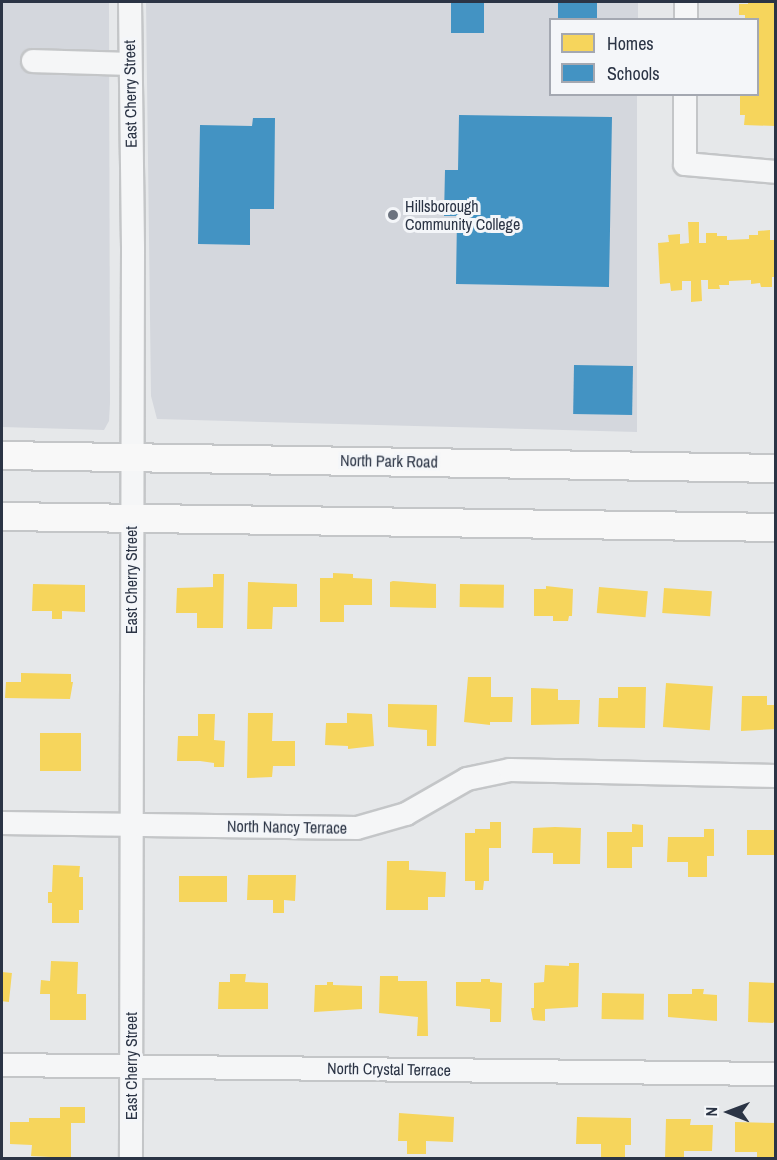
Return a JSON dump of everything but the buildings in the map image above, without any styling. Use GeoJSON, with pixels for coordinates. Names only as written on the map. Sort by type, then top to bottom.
{"type":"FeatureCollection","features":[{"type":"Feature","properties":{"kind":"main road","name":"North Park Road"},"geometry":{"type":"LineString","coordinates":[[2,454],[776,468]]}},
{"type":"Feature","properties":{"kind":"main road"},"geometry":{"type":"LineString","coordinates":[[2,516],[776,527]]}},
{"type":"Feature","properties":{"kind":"street","name":"East Cherry Street"},"geometry":{"type":"LineString","coordinates":[[129,2],[133,249],[130,1158]]}},
{"type":"Feature","properties":{"kind":"street"},"geometry":{"type":"LineString","coordinates":[[686,2],[686,18]]}},
{"type":"Feature","properties":{"kind":"street"},"geometry":{"type":"LineString","coordinates":[[33,62],[129,64]]}},
{"type":"Feature","properties":{"kind":"street"},"geometry":{"type":"LineString","coordinates":[[686,96],[685,164],[776,172]]}},
{"type":"Feature","properties":{"kind":"street","name":"North Nancy Terrace"},"geometry":{"type":"LineString","coordinates":[[2,823],[357,828],[406,814],[467,779],[510,771],[776,776]]}},
{"type":"Feature","properties":{"kind":"street","name":"North Crystal Terrace"},"geometry":{"type":"LineString","coordinates":[[2,1065],[776,1074]]}},
{"type":"Feature","properties":{"kind":"shaded area"},"geometry":{"type":"Polygon","coordinates":[[[2,2],[109,2],[110,403],[109,421],[104,430],[2,427],[2,2]]]}},
{"type":"Feature","properties":{"kind":"shaded area","name":"Hillsborough Community College"},"geometry":{"type":"Polygon","coordinates":[[[146,2],[638,2],[638,18],[549,18],[549,96],[637,96],[637,432],[157,419],[151,396],[146,2]]]}},
{"type":"Feature","properties":{"kind":"place","name":"Hillsborough Community College"},"geometry":{"type":"Point","coordinates":[393,215]}}]}
